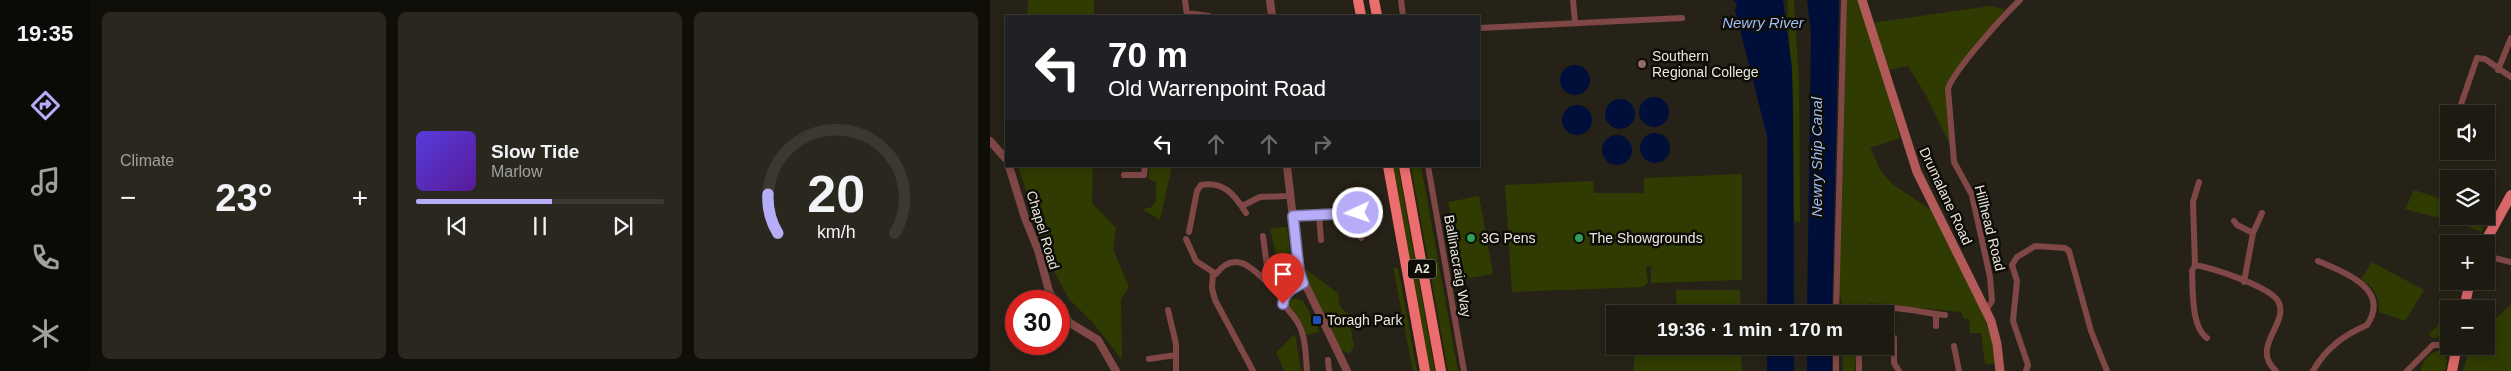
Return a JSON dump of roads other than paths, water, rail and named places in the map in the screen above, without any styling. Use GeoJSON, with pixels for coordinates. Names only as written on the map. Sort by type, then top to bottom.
{"type":"FeatureCollection","features":[{"type":"Feature","properties":{"kind":"highway"},"geometry":{"type":"LineString","coordinates":[[1358,0],[1361,15]]}},
{"type":"Feature","properties":{"kind":"highway"},"geometry":{"type":"LineString","coordinates":[[1374,0],[1376,15]]}},
{"type":"Feature","properties":{"kind":"highway","name":"A2"},"geometry":{"type":"LineString","coordinates":[[1388,167],[1425,371]]}},
{"type":"Feature","properties":{"kind":"highway","name":"A2"},"geometry":{"type":"LineString","coordinates":[[1404,167],[1441,371]]}},
{"type":"Feature","properties":{"kind":"main road","name":"Drumalane Road"},"geometry":{"type":"LineString","coordinates":[[1862,0],[1917,172],[1933,207],[1987,309],[1998,344],[2000,371]]}},
{"type":"Feature","properties":{"kind":"main road"},"geometry":{"type":"LineString","coordinates":[[2489,235],[2511,195]]}},
{"type":"Feature","properties":{"kind":"main road"},"geometry":{"type":"LineString","coordinates":[[2452,371],[2453,355]]}},
{"type":"Feature","properties":{"kind":"street"},"geometry":{"type":"LineString","coordinates":[[1184,0],[1187,15]]}},
{"type":"Feature","properties":{"kind":"street"},"geometry":{"type":"LineString","coordinates":[[1270,0],[1272,15]]}},
{"type":"Feature","properties":{"kind":"street"},"geometry":{"type":"LineString","coordinates":[[1401,0],[1403,15]]}},
{"type":"Feature","properties":{"kind":"street"},"geometry":{"type":"LineString","coordinates":[[1573,0],[1575,22]]}},
{"type":"Feature","properties":{"kind":"street"},"geometry":{"type":"LineString","coordinates":[[1836,305],[1844,0]]}},
{"type":"Feature","properties":{"kind":"street","name":"Hillhead Road"},"geometry":{"type":"LineString","coordinates":[[1987,309],[1992,301],[1990,277],[1972,195],[1954,162],[1948,89],[1981,43],[2020,0]]}},
{"type":"Feature","properties":{"kind":"street"},"geometry":{"type":"LineString","coordinates":[[1480,28],[1682,18]]}},
{"type":"Feature","properties":{"kind":"street"},"geometry":{"type":"LineString","coordinates":[[2498,70],[2511,38]]}},
{"type":"Feature","properties":{"kind":"street"},"geometry":{"type":"LineString","coordinates":[[2461,105],[2477,58],[2484,59],[2511,77]]}},
{"type":"Feature","properties":{"kind":"street"},"geometry":{"type":"LineString","coordinates":[[990,141],[1005,159]]}},
{"type":"Feature","properties":{"kind":"street","name":"Chapel Road"},"geometry":{"type":"LineString","coordinates":[[1010,167],[1025,218],[1038,250],[1049,290]]}},
{"type":"Feature","properties":{"kind":"street"},"geometry":{"type":"LineString","coordinates":[[1124,175],[1144,174],[1144,167]]}},
{"type":"Feature","properties":{"kind":"street"},"geometry":{"type":"LineString","coordinates":[[1287,167],[1299,271],[1303,283],[1347,371]]}},
{"type":"Feature","properties":{"kind":"street","name":"Ballinacraig Way"},"geometry":{"type":"LineString","coordinates":[[1428,167],[1464,371]]}},
{"type":"Feature","properties":{"kind":"street"},"geometry":{"type":"LineString","coordinates":[[2199,182],[2193,202],[2195,265],[2192,271],[2196,326],[2201,334],[2207,338]]}},
{"type":"Feature","properties":{"kind":"street"},"geometry":{"type":"LineString","coordinates":[[1189,232],[1197,191],[1201,185],[1221,186],[1231,191],[1244,209],[1260,197],[1287,196],[1290,193]]}},
{"type":"Feature","properties":{"kind":"street"},"geometry":{"type":"LineString","coordinates":[[1293,216],[1358,213],[1361,238]]}},
{"type":"Feature","properties":{"kind":"street"},"geometry":{"type":"LineString","coordinates":[[2244,282],[2253,233],[2262,213]]}},
{"type":"Feature","properties":{"kind":"street"},"geometry":{"type":"LineString","coordinates":[[1319,215],[1322,240]]}},
{"type":"Feature","properties":{"kind":"street"},"geometry":{"type":"LineString","coordinates":[[2234,221],[2237,225],[2253,233]]}},
{"type":"Feature","properties":{"kind":"street"},"geometry":{"type":"LineString","coordinates":[[1262,277],[1267,266],[1263,236]]}},
{"type":"Feature","properties":{"kind":"street"},"geometry":{"type":"LineString","coordinates":[[1186,239],[1196,261],[1216,274],[1228,264],[1238,262],[1247,264],[1262,277],[1273,291],[1284,297]]}},
{"type":"Feature","properties":{"kind":"street"},"geometry":{"type":"LineString","coordinates":[[2026,371],[2028,365],[2013,321],[2016,281],[2012,265],[2016,257],[2035,246],[2065,248],[2069,251],[2089,324],[2107,371]]}},
{"type":"Feature","properties":{"kind":"street"},"geometry":{"type":"LineString","coordinates":[[2495,258],[2511,262]]}},
{"type":"Feature","properties":{"kind":"street"},"geometry":{"type":"LineString","coordinates":[[2313,371],[2319,360],[2344,336],[2367,325],[2374,311],[2375,302],[2373,294],[2366,287],[2318,261]]}},
{"type":"Feature","properties":{"kind":"street"},"geometry":{"type":"LineString","coordinates":[[2195,265],[2268,292],[2279,303],[2280,315],[2267,348],[2268,359],[2276,371]]}},
{"type":"Feature","properties":{"kind":"street"},"geometry":{"type":"LineString","coordinates":[[1213,272],[1212,288],[1215,300],[1253,371]]}},
{"type":"Feature","properties":{"kind":"street"},"geometry":{"type":"LineString","coordinates":[[1303,283],[1290,290],[1284,297],[1283,304],[1302,331],[1307,371]]}},
{"type":"Feature","properties":{"kind":"street"},"geometry":{"type":"LineString","coordinates":[[1894,308],[1944,315]]}},
{"type":"Feature","properties":{"kind":"street"},"geometry":{"type":"LineString","coordinates":[[1168,310],[1176,355],[1176,371]]}},
{"type":"Feature","properties":{"kind":"street"},"geometry":{"type":"LineString","coordinates":[[1936,315],[1936,326]]}},
{"type":"Feature","properties":{"kind":"street"},"geometry":{"type":"LineString","coordinates":[[1070,323],[1098,340],[1116,371]]}},
{"type":"Feature","properties":{"kind":"street"},"geometry":{"type":"LineString","coordinates":[[2407,371],[2433,345],[2440,345]]}},
{"type":"Feature","properties":{"kind":"street"},"geometry":{"type":"LineString","coordinates":[[1954,346],[1959,371]]}},
{"type":"Feature","properties":{"kind":"street"},"geometry":{"type":"LineString","coordinates":[[1149,359],[1176,355]]}},
{"type":"Feature","properties":{"kind":"street"},"geometry":{"type":"LineString","coordinates":[[1836,355],[1836,371]]}},
{"type":"Feature","properties":{"kind":"street"},"geometry":{"type":"LineString","coordinates":[[1859,355],[1859,371]]}},
{"type":"Feature","properties":{"kind":"street"},"geometry":{"type":"LineString","coordinates":[[1894,355],[1894,362],[1899,371]]}},
{"type":"Feature","properties":{"kind":"street"},"geometry":{"type":"LineString","coordinates":[[1328,360],[1329,371]]}},
{"type":"Feature","properties":{"kind":"water","name":"Newry River"},"geometry":{"type":"Polygon","coordinates":[[[1733,0],[1783,0],[1792,68],[1794,305],[1767,305],[1767,136],[1735,10],[1737,4],[1733,0]]]}},
{"type":"Feature","properties":{"kind":"water","name":"Newry Ship Canal"},"geometry":{"type":"Polygon","coordinates":[[[1807,0],[1839,0],[1832,305],[1807,305],[1811,33],[1807,0]]]}},
{"type":"Feature","properties":{"kind":"water"},"geometry":{"type":"Polygon","coordinates":[[[1575,65],[1581,66],[1589,74],[1589,86],[1581,94],[1575,95],[1569,94],[1561,86],[1560,80],[1561,74],[1569,66],[1575,65]]]}},
{"type":"Feature","properties":{"kind":"water"},"geometry":{"type":"Polygon","coordinates":[[[1654,97],[1660,98],[1668,106],[1668,118],[1660,126],[1654,127],[1648,126],[1640,118],[1639,112],[1640,106],[1648,98],[1654,97]]]}},
{"type":"Feature","properties":{"kind":"water"},"geometry":{"type":"Polygon","coordinates":[[[1620,99],[1626,100],[1634,108],[1634,120],[1626,128],[1620,129],[1614,128],[1606,120],[1605,114],[1606,108],[1614,100],[1620,99]]]}},
{"type":"Feature","properties":{"kind":"water"},"geometry":{"type":"Polygon","coordinates":[[[1577,105],[1583,106],[1591,114],[1591,126],[1583,134],[1577,135],[1571,134],[1563,126],[1562,120],[1563,114],[1571,106],[1577,105]]]}},
{"type":"Feature","properties":{"kind":"water"},"geometry":{"type":"Polygon","coordinates":[[[1655,133],[1661,134],[1669,142],[1669,154],[1661,162],[1655,163],[1649,162],[1641,154],[1640,148],[1641,142],[1649,134],[1655,133]]]}},
{"type":"Feature","properties":{"kind":"water"},"geometry":{"type":"Polygon","coordinates":[[[1617,135],[1623,136],[1631,144],[1631,156],[1623,164],[1617,165],[1611,164],[1603,156],[1602,150],[1603,144],[1611,136],[1617,135]]]}},
{"type":"Feature","properties":{"kind":"water"},"geometry":{"type":"Polygon","coordinates":[[[1767,355],[1794,355],[1794,371],[1767,371],[1767,355]]]}},
{"type":"Feature","properties":{"kind":"water"},"geometry":{"type":"Polygon","coordinates":[[[1807,355],[1832,355],[1832,371],[1807,371],[1807,355]]]}},
{"type":"Feature","properties":{"kind":"place","name":"Southern Regional College"},"geometry":{"type":"Point","coordinates":[1642,64]}},
{"type":"Feature","properties":{"kind":"place","name":"3G Pens"},"geometry":{"type":"Point","coordinates":[1471,238]}},
{"type":"Feature","properties":{"kind":"place","name":"The Showgrounds"},"geometry":{"type":"Point","coordinates":[1579,238]}},
{"type":"Feature","properties":{"kind":"place","name":"Toragh Park"},"geometry":{"type":"Point","coordinates":[1317,320]}}]}
